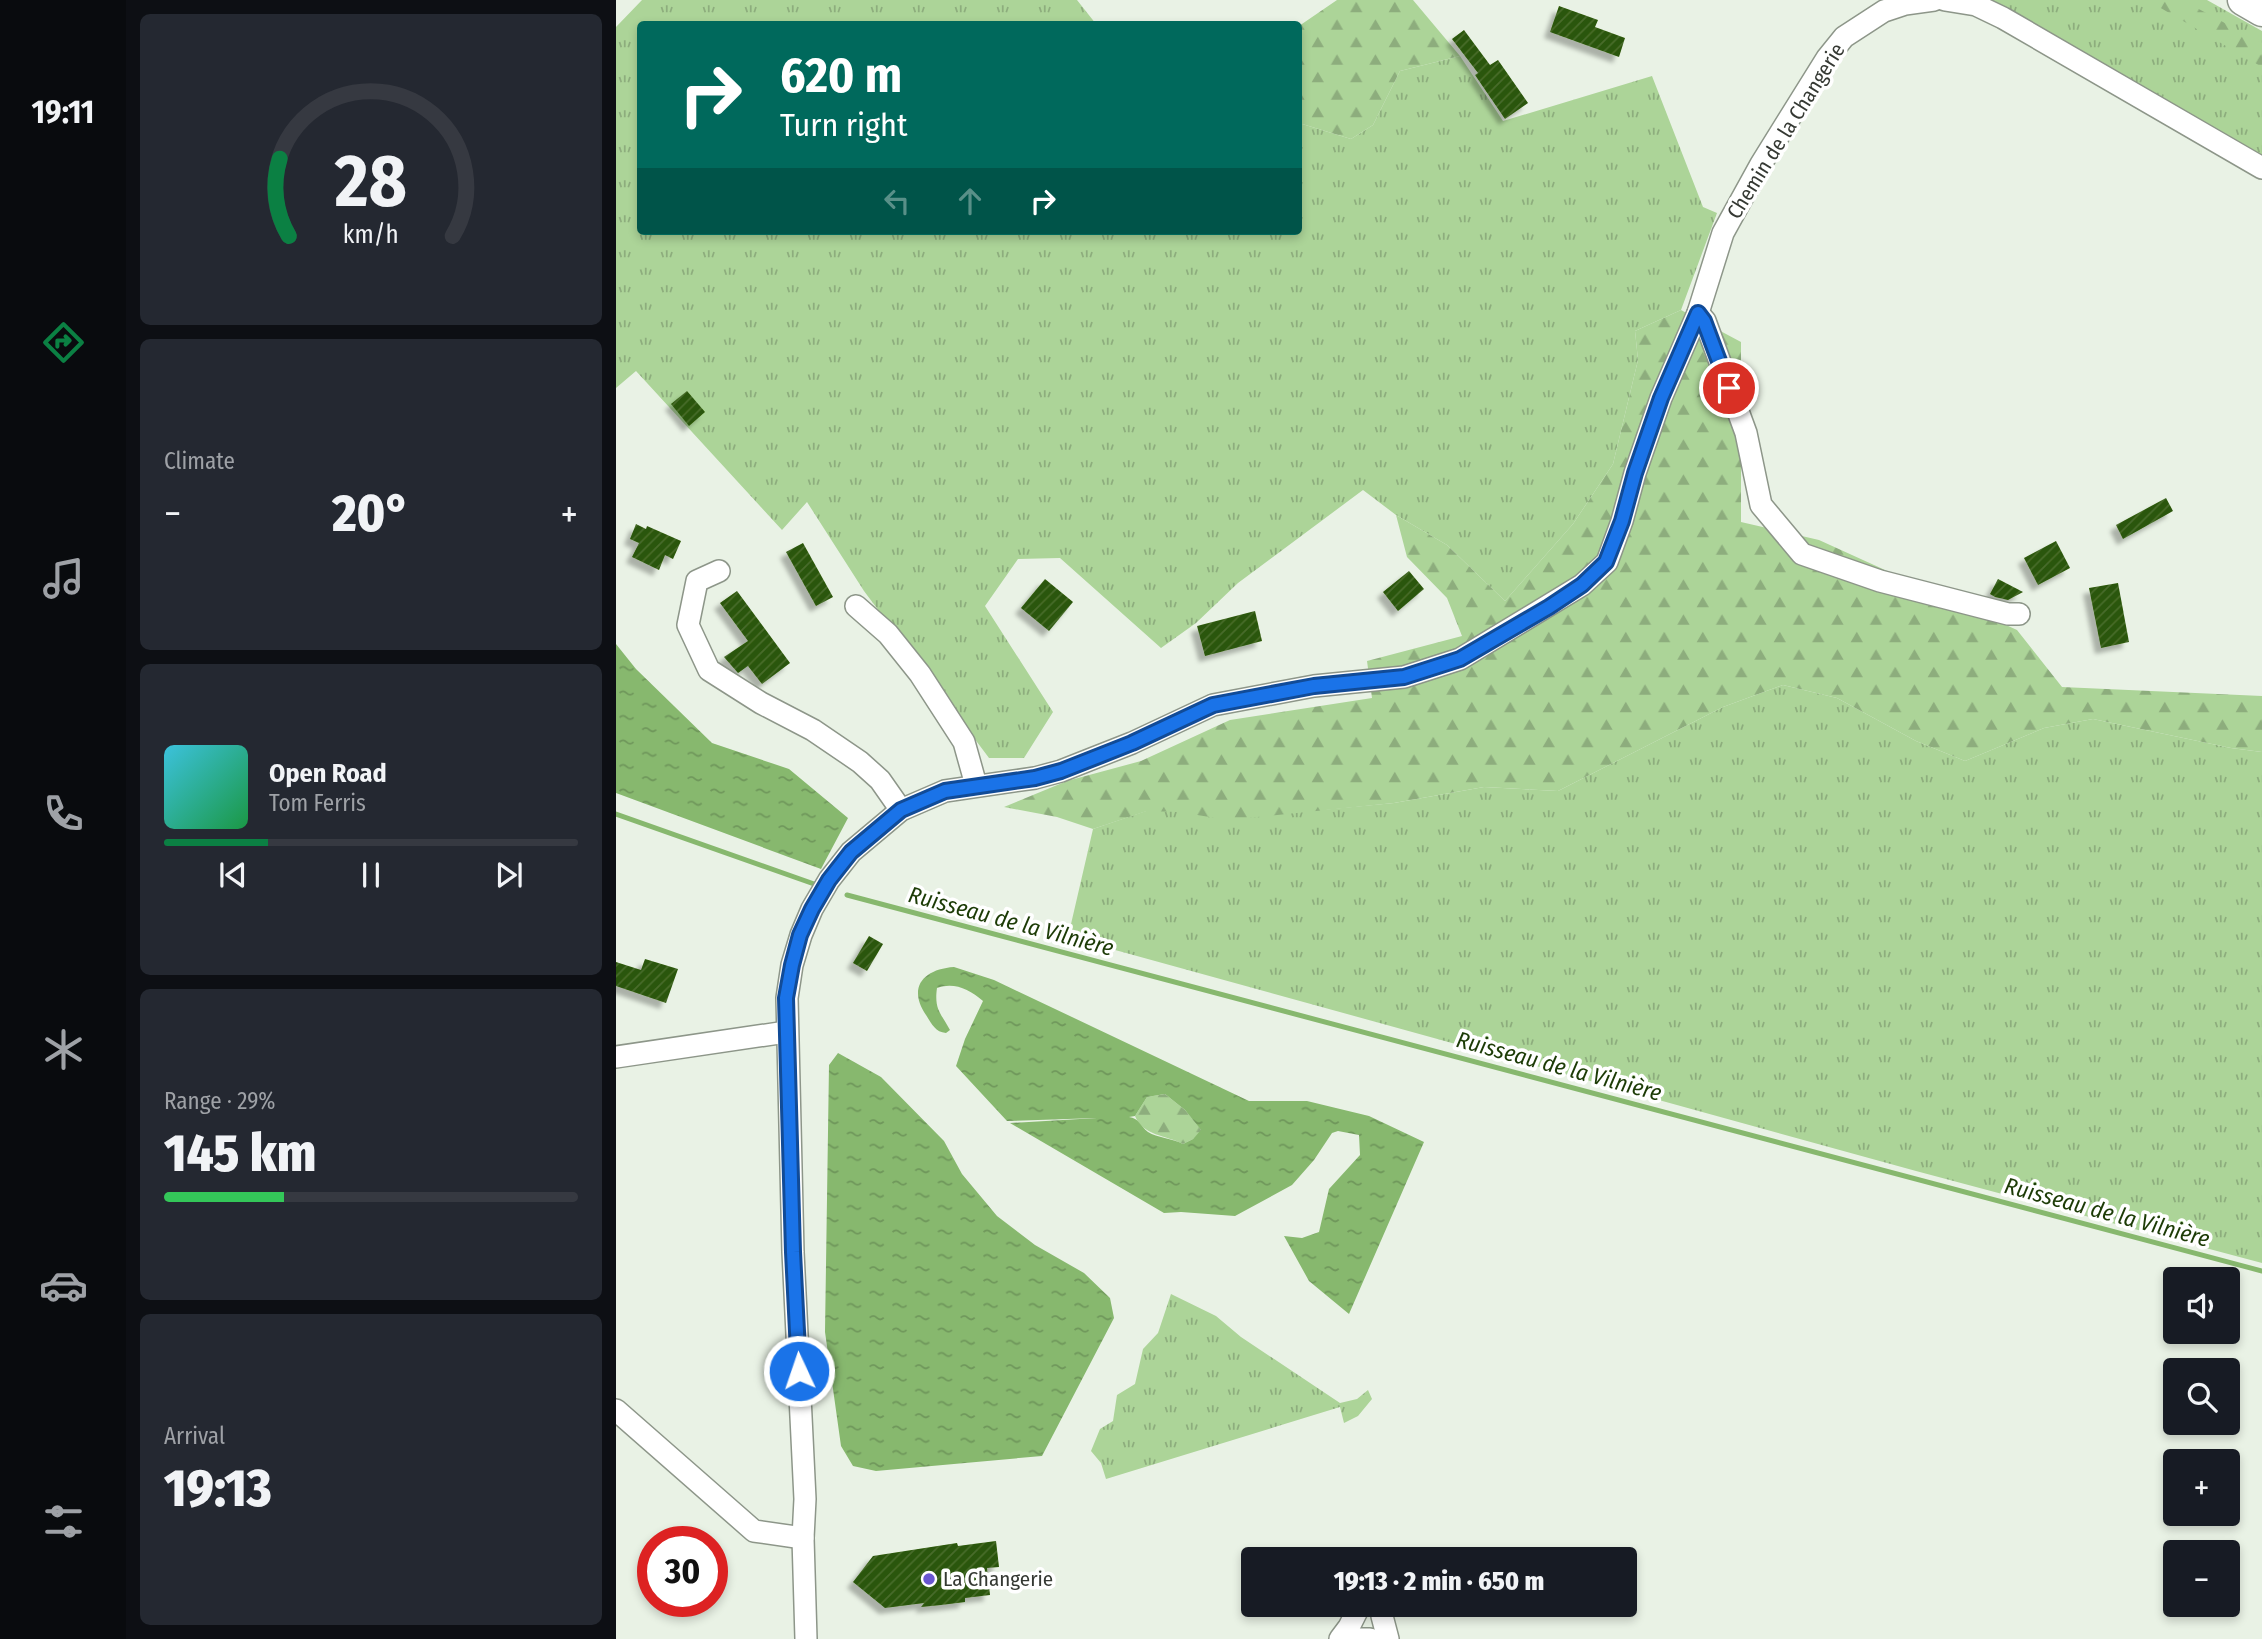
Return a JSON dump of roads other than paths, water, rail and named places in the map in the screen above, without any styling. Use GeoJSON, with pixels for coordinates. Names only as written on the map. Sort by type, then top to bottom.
{"type":"FeatureCollection","features":[{"type":"Feature","properties":{"kind":"highway"},"geometry":{"type":"LineString","coordinates":[[2243,0],[2262,11]]}},
{"type":"Feature","properties":{"kind":"street","name":"Chemin de la Changerie"},"geometry":{"type":"LineString","coordinates":[[806,1639],[803,1538],[805,1499],[786,998],[800,935],[829,880],[851,852],[901,810],[945,791],[1035,778],[1061,771],[1132,743],[1213,705],[1314,686],[1404,677],[1460,659],[1582,585],[1606,562],[1622,521],[1635,473],[1661,398],[1698,313],[1723,233],[1760,164],[1827,58],[1844,37],[1884,11],[1905,4],[1934,0]]}},
{"type":"Feature","properties":{"kind":"street"},"geometry":{"type":"LineString","coordinates":[[1945,0],[1976,5],[2003,18],[2262,168]]}},
{"type":"Feature","properties":{"kind":"street"},"geometry":{"type":"LineString","coordinates":[[1698,313],[1704,321],[1746,433],[1760,505],[1802,554],[1880,581],[2008,614],[2020,614]]}},
{"type":"Feature","properties":{"kind":"street"},"geometry":{"type":"LineString","coordinates":[[719,571],[697,580],[688,625],[709,670],[761,703],[813,730],[860,762],[880,780],[901,810]]}},
{"type":"Feature","properties":{"kind":"street"},"geometry":{"type":"LineString","coordinates":[[856,606],[888,634],[920,674],[964,742],[976,785]]}},
{"type":"Feature","properties":{"kind":"street"},"geometry":{"type":"LineString","coordinates":[[616,1057],[786,1032]]}},
{"type":"Feature","properties":{"kind":"street"},"geometry":{"type":"LineString","coordinates":[[616,1410],[754,1531],[803,1538]]}},
{"type":"Feature","properties":{"kind":"street"},"geometry":{"type":"LineString","coordinates":[[1340,1639],[1354,1617]]}},
{"type":"Feature","properties":{"kind":"street"},"geometry":{"type":"LineString","coordinates":[[1382,1617],[1388,1639]]}},
{"type":"Feature","properties":{"kind":"street"},"geometry":{"type":"LineString","coordinates":[[1348,1639],[1370,1639]]}},
{"type":"Feature","properties":{"kind":"water"},"geometry":{"type":"Polygon","coordinates":[[[616,644],[636,669],[712,743],[789,769],[848,818],[821,869],[616,793],[616,644]]]}},
{"type":"Feature","properties":{"kind":"water"},"geometry":{"type":"Polygon","coordinates":[[[954,967],[994,980],[1249,1101],[1307,1101],[1369,1116],[1424,1142],[1349,1314],[1309,1281],[1284,1236],[1302,1238],[1319,1232],[1329,1189],[1360,1155],[1359,1135],[1338,1131],[1332,1133],[1314,1160],[1292,1185],[1235,1216],[1164,1213],[1010,1123],[1097,1118],[1007,1121],[956,1066],[983,1001],[961,988],[937,988],[937,1006],[950,1030],[946,1033],[936,1029],[918,996],[922,981],[934,971],[954,967]],[[1165,1094],[1147,1097],[1135,1116],[1129,1117],[1152,1134],[1183,1144],[1193,1139],[1201,1130],[1185,1110],[1165,1094]]]}},
{"type":"Feature","properties":{"kind":"water"},"geometry":{"type":"Polygon","coordinates":[[[838,1053],[881,1077],[944,1141],[962,1174],[997,1216],[1035,1245],[1084,1273],[1110,1298],[1114,1318],[1042,1456],[876,1471],[853,1466],[841,1446],[825,1332],[829,1065],[838,1053]]]}},
{"type":"Feature","properties":{"kind":"waterway","name":"Ruisseau de la Vilnière"},"geometry":{"type":"LineString","coordinates":[[616,814],[817,885]]}},
{"type":"Feature","properties":{"kind":"waterway","name":"Ruisseau de la Vilnière"},"geometry":{"type":"LineString","coordinates":[[847,895],[2262,1271]]}},
{"type":"Feature","properties":{"kind":"place","name":"La Changerie"},"geometry":{"type":"Point","coordinates":[929,1579]}}]}
